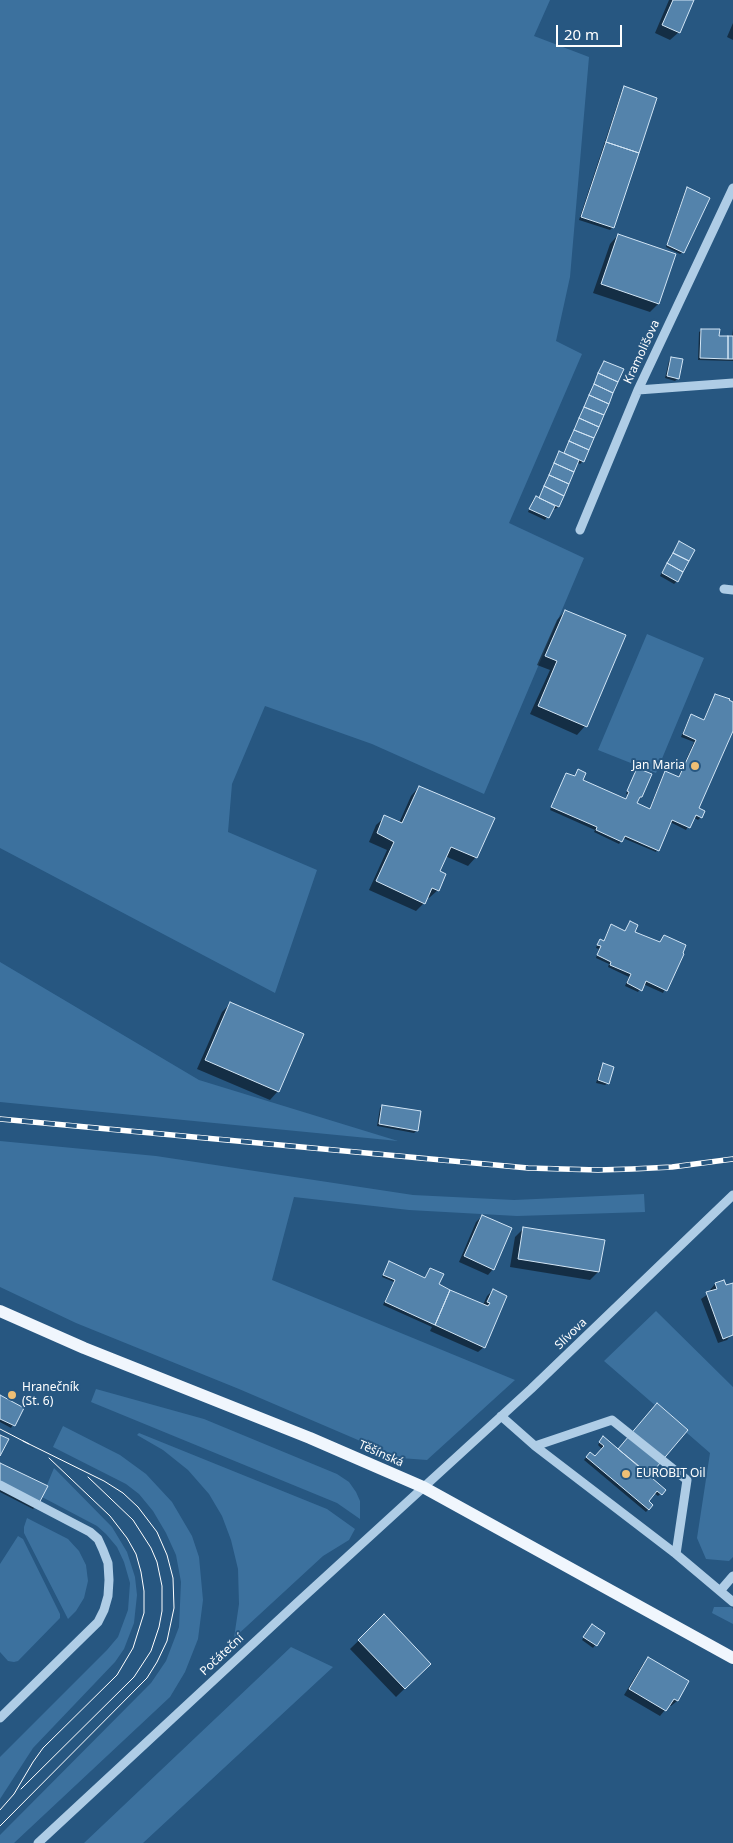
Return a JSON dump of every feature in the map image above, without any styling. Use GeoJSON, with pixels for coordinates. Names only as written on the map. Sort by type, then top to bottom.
{"type":"FeatureCollection","features":[{"type":"Feature","properties":{"kind":"main road","name":"Těšínská"},"geometry":{"type":"LineString","coordinates":[[0,1311],[84,1348],[310,1438],[423,1487],[733,1658]]}},
{"type":"Feature","properties":{"kind":"street","name":"Kramolišova"},"geometry":{"type":"LineString","coordinates":[[580,530],[638,390],[733,188]]}},
{"type":"Feature","properties":{"kind":"street"},"geometry":{"type":"LineString","coordinates":[[638,390],[733,383]]}},
{"type":"Feature","properties":{"kind":"street","name":"Slívova"},"geometry":{"type":"LineString","coordinates":[[423,1487],[532,1389],[732,1198]]}},
{"type":"Feature","properties":{"kind":"street"},"geometry":{"type":"LineString","coordinates":[[500,1416],[535,1446],[676,1554],[733,1602]]}},
{"type":"Feature","properties":{"kind":"street"},"geometry":{"type":"LineString","coordinates":[[535,1446],[612,1420],[687,1480],[676,1554]]}},
{"type":"Feature","properties":{"kind":"street"},"geometry":{"type":"LineString","coordinates":[[0,1485],[90,1532],[98,1539],[103,1550],[108,1563],[109,1580],[104,1610],[98,1622],[0,1718]]}},
{"type":"Feature","properties":{"kind":"street","name":"Počáteční"},"geometry":{"type":"LineString","coordinates":[[38,1843],[423,1487]]}},
{"type":"Feature","properties":{"kind":"street"},"geometry":{"type":"LineString","coordinates":[[720,1591],[733,1576]]}},
{"type":"Feature","properties":{"kind":"shaded area"},"geometry":{"type":"Polygon","coordinates":[[[0,0],[550,0],[534,36],[589,57],[570,277],[556,341],[582,354],[509,523],[584,558],[484,794],[372,744],[265,706],[232,784],[228,832],[317,870],[275,993],[0,848],[0,0]]]}},
{"type":"Feature","properties":{"kind":"shaded area"},"geometry":{"type":"Polygon","coordinates":[[[647,634],[704,658],[656,773],[598,750],[647,634]]]}},
{"type":"Feature","properties":{"kind":"shaded area"},"geometry":{"type":"Polygon","coordinates":[[[0,962],[199,1080],[398,1141],[0,1102],[0,962]]]}},
{"type":"Feature","properties":{"kind":"shaded area"},"geometry":{"type":"Polygon","coordinates":[[[0,1141],[156,1156],[413,1195],[514,1200],[644,1194],[645,1212],[517,1216],[409,1210],[294,1197],[272,1280],[515,1380],[427,1460],[400,1458],[239,1389],[76,1323],[0,1287],[0,1141]]]}},
{"type":"Feature","properties":{"kind":"shaded area"},"geometry":{"type":"Polygon","coordinates":[[[656,1311],[733,1387],[733,1557],[729,1561],[706,1559],[697,1538],[710,1453],[604,1361],[656,1311]]]}},
{"type":"Feature","properties":{"kind":"shaded area"},"geometry":{"type":"Polygon","coordinates":[[[96,1389],[204,1419],[337,1474],[349,1482],[356,1492],[360,1501],[360,1519],[337,1503],[91,1402],[96,1389]]]}},
{"type":"Feature","properties":{"kind":"shaded area"},"geometry":{"type":"Polygon","coordinates":[[[63,1426],[120,1455],[146,1474],[172,1502],[192,1536],[199,1557],[203,1600],[198,1639],[185,1672],[170,1697],[14,1843],[0,1843],[0,1835],[151,1683],[166,1661],[179,1627],[181,1582],[176,1555],[166,1533],[153,1511],[139,1494],[126,1484],[53,1447],[63,1426]]]}},
{"type":"Feature","properties":{"kind":"shaded area"},"geometry":{"type":"Polygon","coordinates":[[[139,1433],[327,1509],[355,1529],[349,1540],[323,1556],[234,1638],[239,1604],[238,1569],[231,1540],[222,1516],[209,1494],[188,1470],[163,1450],[137,1435],[139,1433]]]}},
{"type":"Feature","properties":{"kind":"shaded area"},"geometry":{"type":"Polygon","coordinates":[[[54,1468],[112,1527],[127,1552],[135,1577],[137,1595],[134,1623],[124,1649],[115,1662],[33,1748],[0,1799],[0,1757],[107,1650],[118,1637],[128,1610],[130,1583],[117,1547],[97,1526],[42,1497],[54,1468]]]}},
{"type":"Feature","properties":{"kind":"shaded area"},"geometry":{"type":"Polygon","coordinates":[[[27,1518],[68,1539],[79,1551],[86,1565],[88,1581],[84,1598],[76,1611],[68,1619],[24,1533],[27,1518]]]}},
{"type":"Feature","properties":{"kind":"shaded area"},"geometry":{"type":"Polygon","coordinates":[[[18,1536],[23,1539],[60,1614],[60,1618],[18,1661],[14,1662],[8,1661],[0,1652],[0,1564],[18,1536]]]}},
{"type":"Feature","properties":{"kind":"shaded area"},"geometry":{"type":"Polygon","coordinates":[[[714,1607],[731,1607],[733,1609],[733,1624],[712,1613],[714,1607]]]}},
{"type":"Feature","properties":{"kind":"shaded area"},"geometry":{"type":"Polygon","coordinates":[[[291,1647],[333,1667],[143,1843],[84,1843],[291,1647]]]}},
{"type":"Feature","properties":{"kind":"building"},"geometry":{"type":"Polygon","coordinates":[[[673,0],[694,0],[680,33],[662,25],[673,0]]]}},
{"type":"Feature","properties":{"kind":"building"},"geometry":{"type":"Polygon","coordinates":[[[624,86],[657,98],[639,153],[606,142],[624,86]]]}},
{"type":"Feature","properties":{"kind":"building"},"geometry":{"type":"Polygon","coordinates":[[[606,142],[639,153],[614,228],[581,217],[606,142]]]}},
{"type":"Feature","properties":{"kind":"building"},"geometry":{"type":"Polygon","coordinates":[[[687,187],[710,198],[684,253],[667,245],[687,187]]]}},
{"type":"Feature","properties":{"kind":"building"},"geometry":{"type":"Polygon","coordinates":[[[618,234],[676,254],[659,304],[601,284],[618,234]]]}},
{"type":"Feature","properties":{"kind":"building"},"geometry":{"type":"Polygon","coordinates":[[[701,329],[720,329],[719,336],[728,336],[728,359],[700,358],[701,329]]]}},
{"type":"Feature","properties":{"kind":"building"},"geometry":{"type":"Polygon","coordinates":[[[728,336],[733,336],[733,359],[728,359],[728,336]]]}},
{"type":"Feature","properties":{"kind":"building"},"geometry":{"type":"Polygon","coordinates":[[[671,357],[683,359],[679,379],[667,376],[671,357]]]}},
{"type":"Feature","properties":{"kind":"building"},"geometry":{"type":"Polygon","coordinates":[[[604,361],[624,369],[618,382],[598,373],[604,361]]]}},
{"type":"Feature","properties":{"kind":"building"},"geometry":{"type":"Polygon","coordinates":[[[598,373],[618,382],[613,393],[594,384],[598,373]]]}},
{"type":"Feature","properties":{"kind":"building"},"geometry":{"type":"Polygon","coordinates":[[[594,384],[613,393],[609,404],[589,395],[594,384]]]}},
{"type":"Feature","properties":{"kind":"building"},"geometry":{"type":"Polygon","coordinates":[[[589,395],[609,404],[604,415],[584,407],[589,395]]]}},
{"type":"Feature","properties":{"kind":"building"},"geometry":{"type":"Polygon","coordinates":[[[584,407],[604,415],[599,427],[579,418],[584,407]]]}},
{"type":"Feature","properties":{"kind":"building"},"geometry":{"type":"Polygon","coordinates":[[[579,418],[599,427],[594,438],[574,430],[579,418]]]}},
{"type":"Feature","properties":{"kind":"building"},"geometry":{"type":"Polygon","coordinates":[[[574,430],[594,438],[589,450],[569,441],[574,430]]]}},
{"type":"Feature","properties":{"kind":"building"},"geometry":{"type":"Polygon","coordinates":[[[569,441],[589,450],[584,462],[564,453],[569,441]]]}},
{"type":"Feature","properties":{"kind":"building"},"geometry":{"type":"Polygon","coordinates":[[[559,451],[579,460],[574,472],[554,463],[559,451]]]}},
{"type":"Feature","properties":{"kind":"building"},"geometry":{"type":"Polygon","coordinates":[[[554,463],[574,472],[569,484],[549,475],[554,463]]]}},
{"type":"Feature","properties":{"kind":"building"},"geometry":{"type":"Polygon","coordinates":[[[549,475],[569,484],[564,496],[544,486],[549,475]]]}},
{"type":"Feature","properties":{"kind":"building"},"geometry":{"type":"Polygon","coordinates":[[[544,486],[564,496],[559,507],[539,498],[544,486]]]}},
{"type":"Feature","properties":{"kind":"building"},"geometry":{"type":"Polygon","coordinates":[[[536,496],[555,506],[549,518],[529,509],[536,496]]]}},
{"type":"Feature","properties":{"kind":"building"},"geometry":{"type":"Polygon","coordinates":[[[679,541],[695,550],[689,561],[673,553],[679,541]]]}},
{"type":"Feature","properties":{"kind":"building"},"geometry":{"type":"Polygon","coordinates":[[[673,553],[689,561],[683,572],[667,563],[673,553]]]}},
{"type":"Feature","properties":{"kind":"building"},"geometry":{"type":"Polygon","coordinates":[[[667,563],[683,572],[678,582],[662,573],[667,563]]]}},
{"type":"Feature","properties":{"kind":"building"},"geometry":{"type":"Polygon","coordinates":[[[565,610],[626,635],[587,727],[538,706],[557,661],[545,656],[565,610]]]}},
{"type":"Feature","properties":{"kind":"building"},"geometry":{"type":"Polygon","coordinates":[[[715,694],[730,699],[733,702],[733,731],[699,808],[705,811],[702,818],[696,815],[690,828],[672,820],[659,851],[625,836],[622,842],[596,830],[597,827],[551,807],[566,773],[575,776],[578,769],[586,773],[583,780],[626,799],[629,792],[627,791],[637,768],[652,774],[642,797],[640,797],[637,803],[650,809],[665,771],[679,777],[696,740],[683,734],[691,714],[704,720],[715,694]]]}},
{"type":"Feature","properties":{"kind":"building"},"geometry":{"type":"Polygon","coordinates":[[[419,786],[495,818],[477,858],[451,847],[440,871],[446,874],[439,891],[432,888],[425,904],[376,881],[394,842],[377,833],[384,815],[402,823],[419,786]]]}},
{"type":"Feature","properties":{"kind":"building"},"geometry":{"type":"Polygon","coordinates":[[[630,921],[638,925],[635,932],[660,942],[664,935],[686,945],[684,954],[667,991],[646,981],[642,991],[627,983],[631,974],[610,965],[611,962],[597,955],[601,946],[597,945],[600,939],[604,941],[611,924],[625,931],[630,921]]]}},
{"type":"Feature","properties":{"kind":"building"},"geometry":{"type":"Polygon","coordinates":[[[230,1002],[304,1034],[279,1092],[205,1060],[230,1002]]]}},
{"type":"Feature","properties":{"kind":"building"},"geometry":{"type":"Polygon","coordinates":[[[603,1063],[614,1067],[609,1084],[598,1080],[603,1063]]]}},
{"type":"Feature","properties":{"kind":"building"},"geometry":{"type":"Polygon","coordinates":[[[382,1105],[421,1111],[418,1131],[379,1124],[382,1105]]]}},
{"type":"Feature","properties":{"kind":"building"},"geometry":{"type":"Polygon","coordinates":[[[482,1215],[512,1228],[494,1270],[464,1256],[482,1215]]]}},
{"type":"Feature","properties":{"kind":"building"},"geometry":{"type":"Polygon","coordinates":[[[523,1227],[605,1240],[599,1272],[518,1259],[523,1227]]]}},
{"type":"Feature","properties":{"kind":"building"},"geometry":{"type":"Polygon","coordinates":[[[389,1261],[425,1278],[430,1268],[444,1274],[439,1284],[450,1290],[435,1325],[385,1302],[395,1280],[383,1275],[389,1261]]]}},
{"type":"Feature","properties":{"kind":"building"},"geometry":{"type":"Polygon","coordinates":[[[724,1280],[726,1285],[733,1283],[733,1335],[723,1339],[706,1292],[717,1289],[715,1283],[724,1280]]]}},
{"type":"Feature","properties":{"kind":"building"},"geometry":{"type":"Polygon","coordinates":[[[493,1289],[507,1296],[485,1348],[435,1325],[450,1290],[488,1306],[490,1303],[487,1302],[493,1289]]]}},
{"type":"Feature","properties":{"kind":"building"},"geometry":{"type":"Polygon","coordinates":[[[0,1395],[24,1408],[15,1426],[0,1419],[0,1395]]]}},
{"type":"Feature","properties":{"kind":"building"},"geometry":{"type":"Polygon","coordinates":[[[657,1403],[688,1430],[650,1475],[618,1449],[657,1403]]]}},
{"type":"Feature","properties":{"kind":"building"},"geometry":{"type":"Polygon","coordinates":[[[0,1435],[9,1439],[0,1456],[0,1435]]]}},
{"type":"Feature","properties":{"kind":"building"},"geometry":{"type":"Polygon","coordinates":[[[603,1436],[666,1490],[662,1495],[657,1491],[649,1501],[653,1505],[649,1510],[586,1457],[590,1452],[595,1456],[604,1446],[599,1442],[603,1436]]]}},
{"type":"Feature","properties":{"kind":"building"},"geometry":{"type":"Polygon","coordinates":[[[0,1463],[48,1486],[37,1507],[0,1489],[0,1463]]]}},
{"type":"Feature","properties":{"kind":"building"},"geometry":{"type":"Polygon","coordinates":[[[384,1614],[431,1664],[405,1689],[358,1640],[384,1614]]]}},
{"type":"Feature","properties":{"kind":"building"},"geometry":{"type":"Polygon","coordinates":[[[592,1624],[605,1633],[597,1646],[583,1637],[592,1624]]]}},
{"type":"Feature","properties":{"kind":"building"},"geometry":{"type":"Polygon","coordinates":[[[648,1657],[689,1681],[678,1701],[674,1699],[666,1711],[629,1689],[648,1657]]]}},
{"type":"Feature","properties":{"kind":"tram line"},"geometry":{"type":"LineString","coordinates":[[0,1429],[29,1444]]}},
{"type":"Feature","properties":{"kind":"tram line"},"geometry":{"type":"LineString","coordinates":[[0,1826],[147,1678],[167,1641],[174,1608],[173,1578],[167,1555],[157,1532],[138,1507],[123,1493],[104,1481],[23,1441]]}},
{"type":"Feature","properties":{"kind":"tram line"},"geometry":{"type":"LineString","coordinates":[[0,1810],[14,1794],[43,1748],[117,1675],[133,1648],[144,1613],[144,1591],[141,1572],[136,1554],[127,1538],[110,1516],[49,1458]]}},
{"type":"Feature","properties":{"kind":"tram line"},"geometry":{"type":"LineString","coordinates":[[21,1789],[134,1677],[151,1651],[159,1627],[162,1611],[162,1586],[157,1562],[151,1548],[133,1520],[88,1477]]}},
{"type":"Feature","properties":{"kind":"railway"},"geometry":{"type":"LineString","coordinates":[[0,1119],[528,1168],[632,1169],[672,1167],[733,1159]]}},
{"type":"Feature","properties":{"kind":"place","name":"Jan Maria"},"geometry":{"type":"Point","coordinates":[695,766]}},
{"type":"Feature","properties":{"kind":"place","name":"Hranečník (St. 6)"},"geometry":{"type":"Point","coordinates":[12,1395]}},
{"type":"Feature","properties":{"kind":"place","name":"EUROBIT Oil"},"geometry":{"type":"Point","coordinates":[626,1474]}}]}
